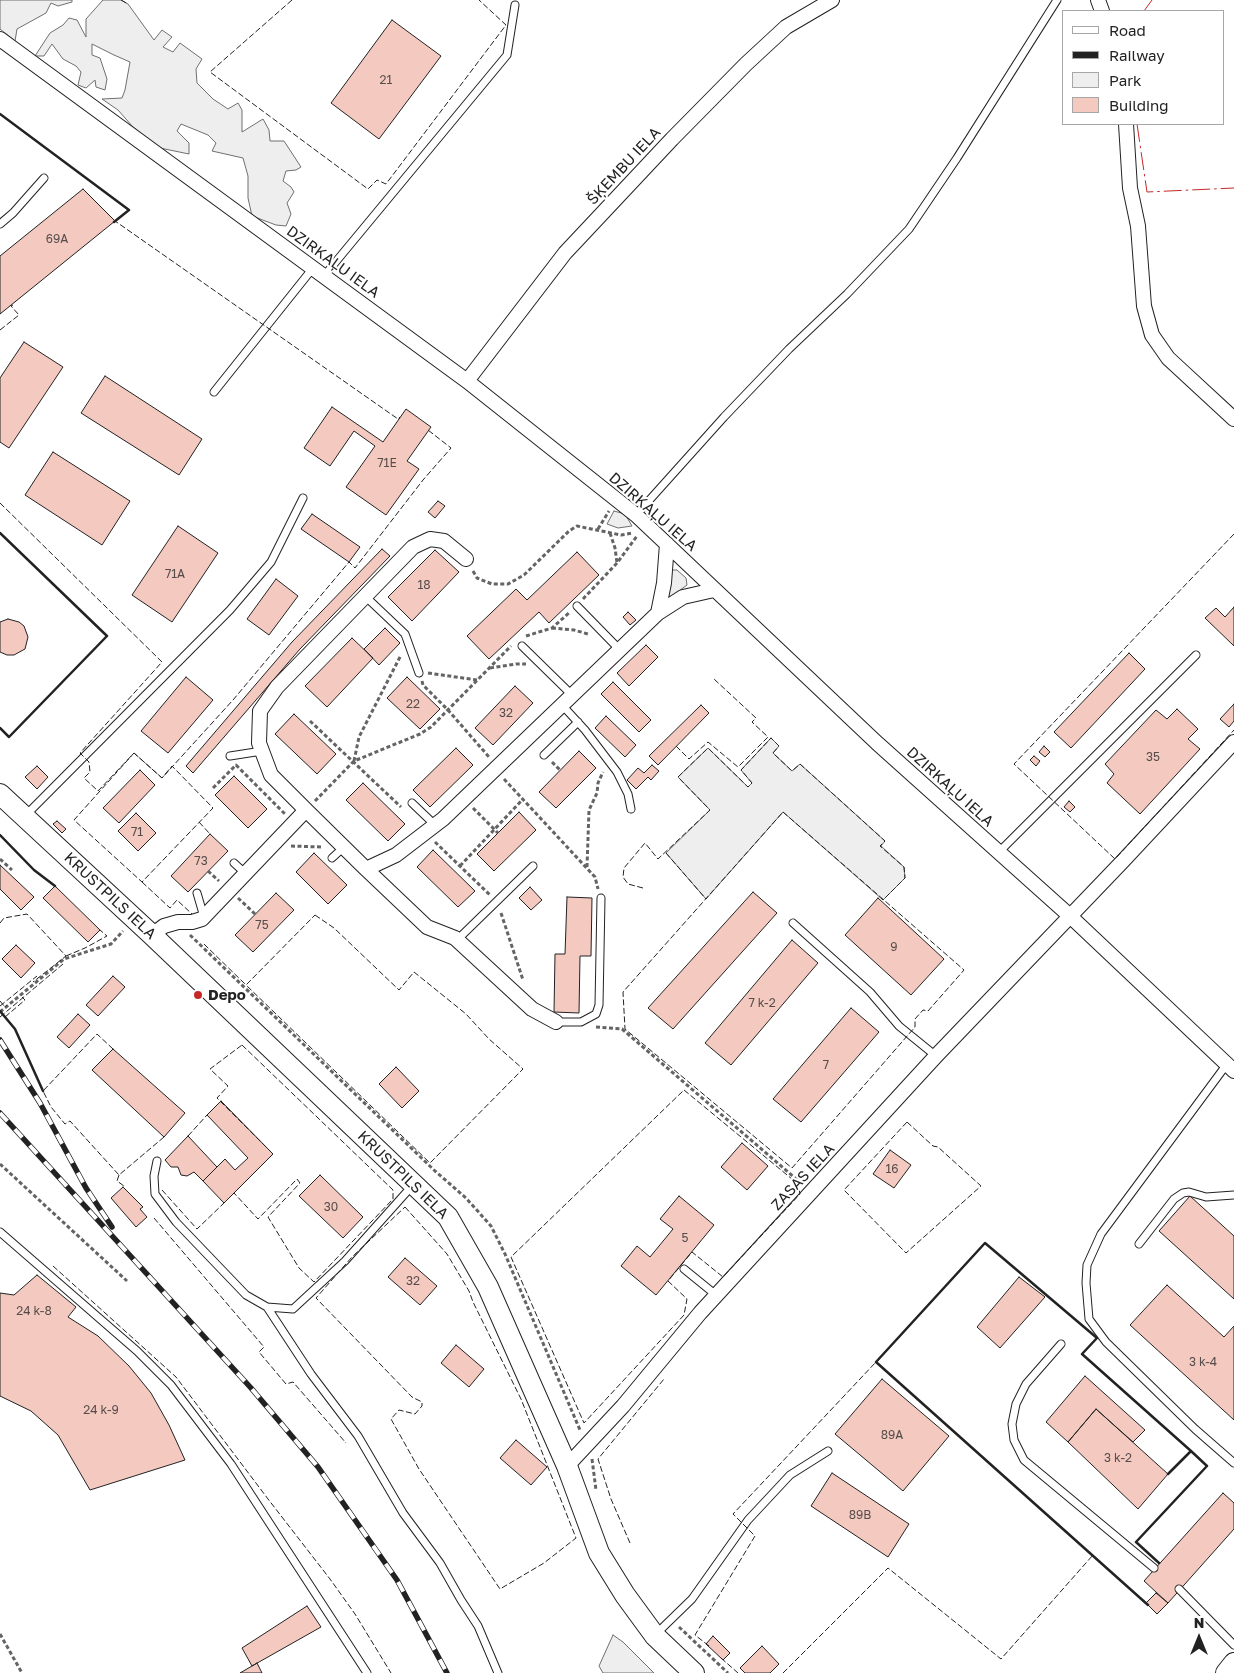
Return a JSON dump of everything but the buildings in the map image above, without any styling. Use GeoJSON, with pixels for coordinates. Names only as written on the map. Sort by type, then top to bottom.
{"type":"FeatureCollection","features":[{"type":"Feature","properties":{"kind":"main road","name":"KRUSTPILS IELA"},"geometry":{"type":"LineString","coordinates":[[0,794],[152,935],[448,1217],[488,1287],[567,1466],[599,1553],[625,1595],[655,1636],[694,1673]]}},
{"type":"Feature","properties":{"kind":"main road"},"geometry":{"type":"LineString","coordinates":[[1226,1673],[1234,1664]]}},
{"type":"Feature","properties":{"kind":"street","name":"ŠĶEMBU IELA"},"geometry":{"type":"LineString","coordinates":[[466,381],[565,253],[672,139],[746,64],[786,28],[832,0]]}},
{"type":"Feature","properties":{"kind":"street","name":"DZIRKAĻU IELA"},"geometry":{"type":"LineString","coordinates":[[0,39],[466,381],[636,515],[876,743],[1070,916],[1230,1067]]}},
{"type":"Feature","properties":{"kind":"street"},"geometry":{"type":"LineString","coordinates":[[1126,125],[1130,188],[1138,226],[1144,306],[1152,335],[1168,358],[1234,419]]}},
{"type":"Feature","properties":{"kind":"street"},"geometry":{"type":"LineString","coordinates":[[466,559],[444,541],[430,539],[413,547],[277,687],[260,711],[259,743],[271,775],[427,927],[458,940],[532,1009],[556,1022]]}},
{"type":"Feature","properties":{"kind":"street"},"geometry":{"type":"LineString","coordinates":[[658,613],[664,583],[667,544]]}},
{"type":"Feature","properties":{"kind":"street"},"geometry":{"type":"LineString","coordinates":[[366,869],[396,855],[443,819],[567,700],[615,644],[682,598],[714,590]]}},
{"type":"Feature","properties":{"kind":"street","name":"ZASAS IELA"},"geometry":{"type":"LineString","coordinates":[[567,1466],[623,1406],[716,1295],[936,1056],[1234,742]]}},
{"type":"Feature","properties":{"kind":"street"},"geometry":{"type":"LineString","coordinates":[[152,935],[164,926],[178,922],[192,922],[204,917],[306,810]]}},
{"type":"Feature","properties":{"kind":"lane"},"geometry":{"type":"LineString","coordinates":[[636,515],[724,417],[789,349],[847,294],[910,229],[1057,0]]}},
{"type":"Feature","properties":{"kind":"lane"},"geometry":{"type":"LineString","coordinates":[[214,392],[507,55],[515,5]]}},
{"type":"Feature","properties":{"kind":"lane"},"geometry":{"type":"LineString","coordinates":[[0,224],[13,213],[44,178]]}},
{"type":"Feature","properties":{"kind":"lane"},"geometry":{"type":"LineString","coordinates":[[25,816],[230,610],[271,562],[303,498]]}},
{"type":"Feature","properties":{"kind":"lane"},"geometry":{"type":"LineString","coordinates":[[366,597],[405,634],[419,672]]}},
{"type":"Feature","properties":{"kind":"lane"},"geometry":{"type":"LineString","coordinates":[[576,606],[615,644]]}},
{"type":"Feature","properties":{"kind":"lane"},"geometry":{"type":"LineString","coordinates":[[520,641],[567,700],[578,722],[617,772],[628,794],[631,809]]}},
{"type":"Feature","properties":{"kind":"lane"},"geometry":{"type":"LineString","coordinates":[[999,852],[1196,655]]}},
{"type":"Feature","properties":{"kind":"lane"},"geometry":{"type":"LineString","coordinates":[[544,755],[578,722]]}},
{"type":"Feature","properties":{"kind":"lane"},"geometry":{"type":"LineString","coordinates":[[230,756],[262,751]]}},
{"type":"Feature","properties":{"kind":"lane"},"geometry":{"type":"LineString","coordinates":[[412,803],[435,825]]}},
{"type":"Feature","properties":{"kind":"lane"},"geometry":{"type":"LineString","coordinates":[[332,858],[344,847]]}},
{"type":"Feature","properties":{"kind":"lane"},"geometry":{"type":"LineString","coordinates":[[234,863],[246,874]]}},
{"type":"Feature","properties":{"kind":"lane"},"geometry":{"type":"LineString","coordinates":[[458,940],[534,866]]}},
{"type":"Feature","properties":{"kind":"lane"},"geometry":{"type":"LineString","coordinates":[[198,893],[204,917]]}},
{"type":"Feature","properties":{"kind":"lane"},"geometry":{"type":"LineString","coordinates":[[556,1022],[581,1022],[596,1014],[599,1005],[601,898]]}},
{"type":"Feature","properties":{"kind":"lane"},"geometry":{"type":"LineString","coordinates":[[793,923],[870,992],[898,1026],[936,1056]]}},
{"type":"Feature","properties":{"kind":"lane"},"geometry":{"type":"LineString","coordinates":[[1230,1067],[1102,1234],[1087,1265],[1086,1283],[1089,1319],[1106,1342],[1195,1429],[1234,1463]]}},
{"type":"Feature","properties":{"kind":"lane"},"geometry":{"type":"LineString","coordinates":[[157,1160],[154,1176],[154,1194],[176,1222],[246,1296],[267,1307],[293,1308],[345,1261],[413,1184]]}},
{"type":"Feature","properties":{"kind":"lane"},"geometry":{"type":"LineString","coordinates":[[1139,1244],[1174,1199],[1183,1193],[1189,1192],[1206,1197],[1234,1195]]}},
{"type":"Feature","properties":{"kind":"lane"},"geometry":{"type":"LineString","coordinates":[[0,1232],[129,1344],[171,1385],[231,1464],[367,1673]]}},
{"type":"Feature","properties":{"kind":"lane"},"geometry":{"type":"LineString","coordinates":[[684,1269],[716,1295]]}},
{"type":"Feature","properties":{"kind":"lane"},"geometry":{"type":"LineString","coordinates":[[267,1307],[311,1374],[358,1436],[403,1513],[440,1563],[478,1626],[498,1673]]}},
{"type":"Feature","properties":{"kind":"lane"},"geometry":{"type":"LineString","coordinates":[[1061,1344],[1026,1384],[1016,1404],[1012,1424],[1014,1440],[1024,1460],[1154,1568]]}},
{"type":"Feature","properties":{"kind":"lane"},"geometry":{"type":"LineString","coordinates":[[655,1636],[692,1599],[748,1520],[790,1475],[828,1451]]}},
{"type":"Feature","properties":{"kind":"lane"},"geometry":{"type":"LineString","coordinates":[[1179,1589],[1234,1645]]}},
{"type":"Feature","properties":{"kind":"path"},"geometry":{"type":"LineString","coordinates":[[598,529],[609,513],[612,496]]}},
{"type":"Feature","properties":{"kind":"path"},"geometry":{"type":"LineString","coordinates":[[306,810],[354,761],[420,734],[430,727],[489,668],[520,641],[552,628],[617,563],[640,532],[621,535],[577,526],[568,531],[524,575],[508,584],[492,584],[477,578],[466,559]]}},
{"type":"Feature","properties":{"kind":"path"},"geometry":{"type":"LineString","coordinates":[[610,532],[617,563]]}},
{"type":"Feature","properties":{"kind":"path"},"geometry":{"type":"LineString","coordinates":[[552,628],[574,630],[615,644]]}},
{"type":"Feature","properties":{"kind":"path"},"geometry":{"type":"LineString","coordinates":[[354,761],[359,737],[399,658],[409,646]]}},
{"type":"Feature","properties":{"kind":"path"},"geometry":{"type":"LineString","coordinates":[[489,668],[516,664]]}},
{"type":"Feature","properties":{"kind":"path"},"geometry":{"type":"LineString","coordinates":[[477,680],[419,672],[423,685],[448,710],[523,800],[595,877],[601,898]]}},
{"type":"Feature","properties":{"kind":"path"},"geometry":{"type":"LineString","coordinates":[[587,868],[589,810],[603,774],[602,751]]}},
{"type":"Feature","properties":{"kind":"path"},"geometry":{"type":"LineString","coordinates":[[213,788],[236,765],[294,823]]}},
{"type":"Feature","properties":{"kind":"path"},"geometry":{"type":"LineString","coordinates":[[460,866],[523,800]]}},
{"type":"Feature","properties":{"kind":"path"},"geometry":{"type":"LineString","coordinates":[[273,846],[344,847]]}},
{"type":"Feature","properties":{"kind":"path"},"geometry":{"type":"LineString","coordinates":[[0,859],[12,870]]}},
{"type":"Feature","properties":{"kind":"path"},"geometry":{"type":"LineString","coordinates":[[230,890],[255,914]]}},
{"type":"Feature","properties":{"kind":"path"},"geometry":{"type":"LineString","coordinates":[[498,902],[528,994],[525,1002]]}},
{"type":"Feature","properties":{"kind":"path"},"geometry":{"type":"LineString","coordinates":[[0,1012],[64,959],[111,944],[133,919]]}},
{"type":"Feature","properties":{"kind":"path"},"geometry":{"type":"LineString","coordinates":[[581,1022],[590,1026],[622,1029],[811,1192]]}},
{"type":"Feature","properties":{"kind":"path"},"geometry":{"type":"LineString","coordinates":[[0,1164],[127,1281]]}},
{"type":"Feature","properties":{"kind":"path"},"geometry":{"type":"LineString","coordinates":[[0,1634],[22,1673]]}},
{"type":"Feature","properties":{"kind":"green space"},"geometry":{"type":"Polygon","coordinates":[[[0,0],[72,0],[72,2],[58,6],[51,3],[46,13],[17,29],[15,41],[0,29],[0,0]]]}},
{"type":"Feature","properties":{"kind":"green space"},"geometry":{"type":"Polygon","coordinates":[[[103,0],[121,0],[128,4],[154,40],[162,30],[172,37],[163,47],[173,52],[180,43],[202,59],[196,69],[197,83],[213,99],[228,109],[238,103],[242,110],[242,132],[263,119],[269,130],[270,141],[284,141],[301,167],[296,170],[286,171],[283,181],[294,192],[287,203],[291,214],[286,226],[276,225],[252,216],[248,198],[248,176],[243,158],[212,151],[216,143],[208,135],[181,124],[177,131],[189,143],[189,154],[160,148],[133,127],[118,110],[102,99],[122,98],[130,62],[92,44],[92,55],[100,58],[107,79],[105,90],[96,87],[95,80],[86,88],[78,85],[81,72],[76,66],[63,59],[52,44],[44,56],[35,56],[50,33],[63,25],[69,18],[77,20],[86,37],[86,19],[103,0]]]}},
{"type":"Feature","properties":{"kind":"green space"},"geometry":{"type":"Polygon","coordinates":[[[614,511],[625,514],[632,526],[618,528],[607,524],[614,511]]]}},
{"type":"Feature","properties":{"kind":"green space"},"geometry":{"type":"Polygon","coordinates":[[[671,570],[677,570],[686,578],[687,585],[665,601],[671,570]]]}},
{"type":"Feature","properties":{"kind":"green space"},"geometry":{"type":"Polygon","coordinates":[[[771,738],[779,746],[773,753],[792,771],[800,764],[885,841],[881,846],[904,867],[905,878],[883,900],[783,812],[706,899],[666,853],[710,810],[678,777],[708,748],[748,787],[752,783],[741,770],[771,738]]]}},
{"type":"Feature","properties":{"kind":"green space"},"geometry":{"type":"Polygon","coordinates":[[[613,1635],[623,1642],[654,1673],[603,1673],[599,1666],[613,1635]]]}},
{"type":"Feature","properties":{"kind":"railway"},"geometry":{"type":"LineString","coordinates":[[0,1040],[40,1103],[86,1188],[112,1227]]}},
{"type":"Feature","properties":{"kind":"railway"},"geometry":{"type":"LineString","coordinates":[[0,1113],[251,1388],[318,1467],[397,1580],[447,1673]]}},
{"type":"Feature","properties":{"kind":"fence"},"geometry":{"type":"LineString","coordinates":[[121,0],[128,4]]}},
{"type":"Feature","properties":{"kind":"fence"},"geometry":{"type":"LineString","coordinates":[[292,0],[210,72],[368,189],[377,180],[386,184],[506,25],[479,0]]}},
{"type":"Feature","properties":{"kind":"fence"},"geometry":{"type":"LineString","coordinates":[[113,222],[115,221],[398,419],[400,417]]}},
{"type":"Feature","properties":{"kind":"fence"},"geometry":{"type":"LineString","coordinates":[[0,330],[19,315],[11,306],[13,305]]}},
{"type":"Feature","properties":{"kind":"fence"},"geometry":{"type":"LineString","coordinates":[[0,503],[162,662],[80,753],[89,762],[90,772],[84,778],[98,791],[134,753],[162,778],[233,700],[349,562],[355,568],[423,480],[451,448],[429,429]]}},
{"type":"Feature","properties":{"kind":"fence"},"geometry":{"type":"LineString","coordinates":[[1234,534],[1014,764],[1115,859],[1234,730]]}},
{"type":"Feature","properties":{"kind":"fence"},"geometry":{"type":"LineString","coordinates":[[676,746],[689,759],[708,742],[738,767],[768,737],[752,722],[756,718],[714,679]]}},
{"type":"Feature","properties":{"kind":"fence"},"geometry":{"type":"LineString","coordinates":[[643,888],[628,884],[623,877],[624,868],[645,843],[658,859],[710,810],[678,777],[708,748],[748,787],[752,783],[741,770],[771,738],[779,746],[773,753],[792,771],[800,764],[885,841],[880,846],[904,867],[905,878],[883,900],[881,898]]}},
{"type":"Feature","properties":{"kind":"fence"},"geometry":{"type":"LineString","coordinates":[[134,753],[162,778],[172,766],[213,808],[142,882],[74,820],[134,753]]}},
{"type":"Feature","properties":{"kind":"fence"},"geometry":{"type":"LineString","coordinates":[[783,812],[964,970],[928,1011],[923,1010],[915,1019],[915,1027],[792,1168],[625,1029],[623,992],[783,812]]}},
{"type":"Feature","properties":{"kind":"fence"},"geometry":{"type":"LineString","coordinates":[[199,822],[210,834]]}},
{"type":"Feature","properties":{"kind":"fence"},"geometry":{"type":"LineString","coordinates":[[666,853],[707,898]]}},
{"type":"Feature","properties":{"kind":"fence"},"geometry":{"type":"LineString","coordinates":[[142,882],[170,908],[177,900],[192,914]]}},
{"type":"Feature","properties":{"kind":"fence"},"geometry":{"type":"LineString","coordinates":[[0,923],[4,918],[27,914],[66,956],[33,982]]}},
{"type":"Feature","properties":{"kind":"fence"},"geometry":{"type":"LineString","coordinates":[[315,915],[334,928],[399,990],[414,972],[466,1014],[489,1039],[523,1069],[430,1163],[246,985],[315,915]]}},
{"type":"Feature","properties":{"kind":"fence"},"geometry":{"type":"LineString","coordinates":[[66,956],[107,936],[100,930]]}},
{"type":"Feature","properties":{"kind":"fence"},"geometry":{"type":"LineString","coordinates":[[204,944],[246,985]]}},
{"type":"Feature","properties":{"kind":"fence"},"geometry":{"type":"LineString","coordinates":[[0,1017],[63,964]]}},
{"type":"Feature","properties":{"kind":"fence"},"geometry":{"type":"LineString","coordinates":[[0,1006],[37,976]]}},
{"type":"Feature","properties":{"kind":"fence"},"geometry":{"type":"LineString","coordinates":[[5,1017],[25,1000],[22,997]]}},
{"type":"Feature","properties":{"kind":"fence"},"geometry":{"type":"LineString","coordinates":[[0,1001],[5,1007],[7,1005]]}},
{"type":"Feature","properties":{"kind":"fence"},"geometry":{"type":"LineString","coordinates":[[113,1049],[97,1034],[43,1091],[51,1107],[65,1124],[70,1121],[119,1175],[164,1137]]}},
{"type":"Feature","properties":{"kind":"fence"},"geometry":{"type":"LineString","coordinates":[[242,1045],[393,1190],[393,1199],[314,1282],[299,1268],[268,1217],[300,1183],[297,1179],[258,1219],[234,1193],[273,1154],[217,1098],[228,1086],[210,1069],[242,1045]]}},
{"type":"Feature","properties":{"kind":"fence"},"geometry":{"type":"LineString","coordinates":[[684,1090],[798,1184],[800,1194],[723,1277],[692,1252],[668,1281],[687,1299],[684,1315],[584,1423],[511,1257],[684,1090]]}},
{"type":"Feature","properties":{"kind":"fence"},"geometry":{"type":"LineString","coordinates":[[188,1136],[207,1115]]}},
{"type":"Feature","properties":{"kind":"fence"},"geometry":{"type":"LineString","coordinates":[[907,1122],[981,1186],[906,1253],[844,1190],[907,1122]]}},
{"type":"Feature","properties":{"kind":"fence"},"geometry":{"type":"LineString","coordinates":[[119,1175],[117,1181],[124,1186]]}},
{"type":"Feature","properties":{"kind":"fence"},"geometry":{"type":"LineString","coordinates":[[162,1190],[197,1229],[224,1203]]}},
{"type":"Feature","properties":{"kind":"fence"},"geometry":{"type":"LineString","coordinates":[[405,1207],[447,1254],[469,1291],[521,1399],[576,1538],[544,1563],[500,1589],[419,1469],[391,1419],[399,1410],[415,1414],[422,1406],[422,1402],[412,1397],[316,1298],[352,1257],[405,1207]]}},
{"type":"Feature","properties":{"kind":"fence"},"geometry":{"type":"LineString","coordinates":[[154,1218],[264,1347],[259,1352],[286,1384],[293,1382],[346,1443]]}},
{"type":"Feature","properties":{"kind":"fence"},"geometry":{"type":"LineString","coordinates":[[53,1266],[176,1377],[330,1579],[355,1614],[391,1673]]}},
{"type":"Feature","properties":{"kind":"fence"},"geometry":{"type":"LineString","coordinates":[[709,1646],[695,1635],[755,1536],[733,1514],[876,1362]]}},
{"type":"Feature","properties":{"kind":"fence"},"geometry":{"type":"LineString","coordinates":[[630,1543],[611,1499],[598,1459],[664,1379]]}},
{"type":"Feature","properties":{"kind":"fence"},"geometry":{"type":"LineString","coordinates":[[783,1673],[888,1568],[1001,1659],[1093,1555]]}},
{"type":"Feature","properties":{"kind":"fence"},"geometry":{"type":"LineString","coordinates":[[721,1658],[738,1673]]}},
{"type":"Feature","properties":{"kind":"wall"},"geometry":{"type":"LineString","coordinates":[[0,114],[129,210],[114,222]]}},
{"type":"Feature","properties":{"kind":"wall"},"geometry":{"type":"LineString","coordinates":[[0,533],[107,636],[9,737],[0,728]]}},
{"type":"Feature","properties":{"kind":"wall"},"geometry":{"type":"LineString","coordinates":[[0,835],[34,870],[55,886]]}},
{"type":"Feature","properties":{"kind":"wall"},"geometry":{"type":"LineString","coordinates":[[0,1011],[15,1029],[43,1091]]}},
{"type":"Feature","properties":{"kind":"wall"},"geometry":{"type":"LineString","coordinates":[[1148,1605],[876,1362],[985,1243],[1097,1338],[1082,1354],[1191,1451],[1168,1474]]}},
{"type":"Feature","properties":{"kind":"wall"},"geometry":{"type":"LineString","coordinates":[[1159,1563],[1136,1542],[1207,1466],[1191,1451]]}},
{"type":"Feature","properties":{"kind":"power"},"geometry":{"type":"LineString","coordinates":[[1145,10],[1152,0]]}},
{"type":"Feature","properties":{"kind":"power"},"geometry":{"type":"LineString","coordinates":[[1137,125],[1147,192],[1234,188]]}},
{"type":"Feature","properties":{"kind":"place","name":"Depo"},"geometry":{"type":"Point","coordinates":[198,995]}}]}
